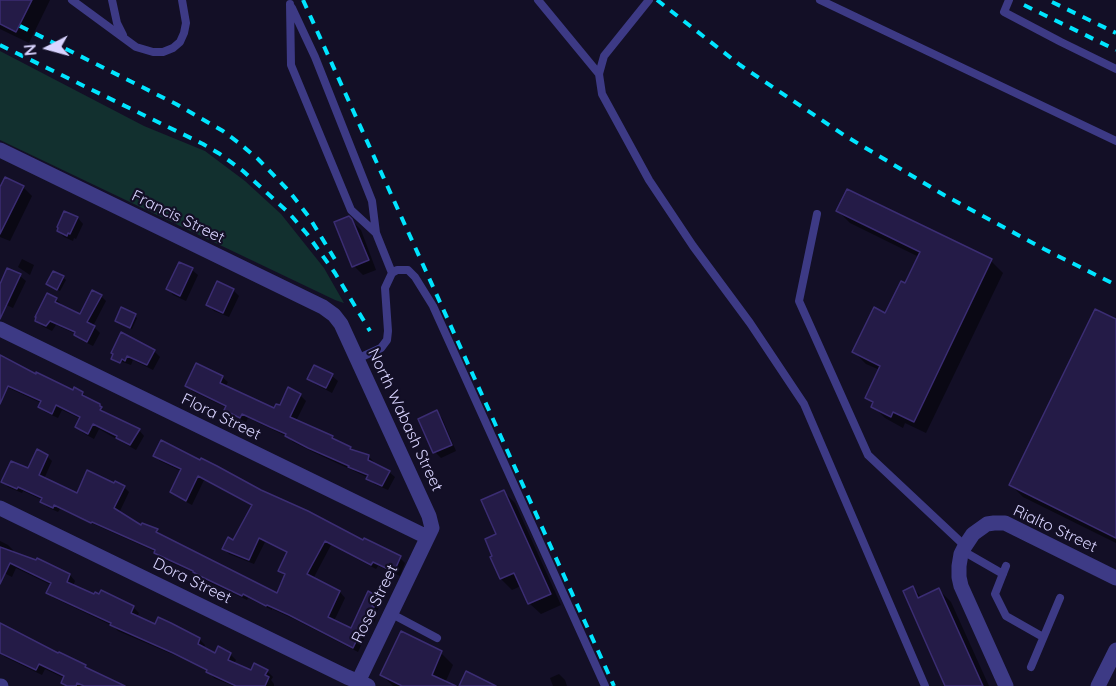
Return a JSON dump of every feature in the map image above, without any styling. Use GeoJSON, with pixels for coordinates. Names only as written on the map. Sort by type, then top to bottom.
{"type":"FeatureCollection","features":[{"type":"Feature","properties":{"kind":"street","name":"Francis Street"},"geometry":{"type":"LineString","coordinates":[[0,151],[322,307],[337,319]]}},
{"type":"Feature","properties":{"kind":"street","name":"North Wabash Street"},"geometry":{"type":"LineString","coordinates":[[337,319],[429,516],[432,528],[427,537]]}},
{"type":"Feature","properties":{"kind":"street","name":"Flora Street"},"geometry":{"type":"LineString","coordinates":[[0,329],[427,537]]}},
{"type":"Feature","properties":{"kind":"street","name":"Dora Street"},"geometry":{"type":"LineString","coordinates":[[0,508],[360,684]]}},
{"type":"Feature","properties":{"kind":"street","name":"Rialto Street"},"geometry":{"type":"LineString","coordinates":[[964,548],[973,534],[987,524],[1005,524],[1116,578]]}},
{"type":"Feature","properties":{"kind":"street","name":"Rose Street"},"geometry":{"type":"LineString","coordinates":[[360,684],[390,613],[427,537]]}},
{"type":"Feature","properties":{"kind":"street"},"geometry":{"type":"LineString","coordinates":[[964,548],[959,566],[961,586],[1006,686]]}},
{"type":"Feature","properties":{"kind":"street"},"geometry":{"type":"LineString","coordinates":[[1098,686],[1116,650]]}},
{"type":"Feature","properties":{"kind":"lane"},"geometry":{"type":"LineString","coordinates":[[72,0],[136,47],[163,52],[180,42],[184,33],[186,23],[182,0]]}},
{"type":"Feature","properties":{"kind":"lane"},"geometry":{"type":"LineString","coordinates":[[112,0],[117,23],[124,38]]}},
{"type":"Feature","properties":{"kind":"lane"},"geometry":{"type":"LineString","coordinates":[[538,0],[600,75]]}},
{"type":"Feature","properties":{"kind":"lane"},"geometry":{"type":"LineString","coordinates":[[649,0],[604,56],[600,75],[602,94],[649,180],[804,404],[925,686]]}},
{"type":"Feature","properties":{"kind":"lane"},"geometry":{"type":"LineString","coordinates":[[820,0],[1116,141]]}},
{"type":"Feature","properties":{"kind":"lane"},"geometry":{"type":"LineString","coordinates":[[1010,0],[1004,12],[1116,69]]}},
{"type":"Feature","properties":{"kind":"lane"},"geometry":{"type":"LineString","coordinates":[[288,2],[291,66],[351,210],[376,233]]}},
{"type":"Feature","properties":{"kind":"lane"},"geometry":{"type":"LineString","coordinates":[[288,2],[315,57],[372,201],[376,233],[392,273]]}},
{"type":"Feature","properties":{"kind":"lane"},"geometry":{"type":"LineString","coordinates":[[817,214],[799,300],[868,454],[964,548],[1005,570],[995,594],[1006,616],[1043,637]]}},
{"type":"Feature","properties":{"kind":"lane"},"geometry":{"type":"LineString","coordinates":[[357,359],[381,348],[387,340],[385,288],[392,273],[397,270],[408,270],[416,277],[433,306],[605,686]]}},
{"type":"Feature","properties":{"kind":"lane"},"geometry":{"type":"LineString","coordinates":[[1031,667],[1060,598]]}},
{"type":"Feature","properties":{"kind":"lane"},"geometry":{"type":"LineString","coordinates":[[390,613],[437,638]]}},
{"type":"Feature","properties":{"kind":"green space"},"geometry":{"type":"Polygon","coordinates":[[[0,51],[144,126],[205,151],[245,181],[281,214],[324,268],[344,303],[0,140],[0,51]]]}},
{"type":"Feature","properties":{"kind":"building"},"geometry":{"type":"Polygon","coordinates":[[[0,0],[32,0],[16,32],[0,24],[0,0]]]}},
{"type":"Feature","properties":{"kind":"building"},"geometry":{"type":"Polygon","coordinates":[[[5,177],[24,186],[0,234],[0,187],[5,177]]]}},
{"type":"Feature","properties":{"kind":"building"},"geometry":{"type":"Polygon","coordinates":[[[847,189],[992,259],[914,422],[893,412],[891,417],[871,407],[873,402],[865,398],[880,366],[852,352],[874,307],[885,313],[901,281],[905,283],[920,252],[836,211],[847,189]]]}},
{"type":"Feature","properties":{"kind":"building"},"geometry":{"type":"Polygon","coordinates":[[[64,211],[78,217],[67,236],[57,231],[64,211]]]}},
{"type":"Feature","properties":{"kind":"building"},"geometry":{"type":"Polygon","coordinates":[[[349,216],[369,260],[352,267],[334,222],[349,216]]]}},
{"type":"Feature","properties":{"kind":"building"},"geometry":{"type":"Polygon","coordinates":[[[179,262],[193,268],[180,296],[166,289],[179,262]]]}},
{"type":"Feature","properties":{"kind":"building"},"geometry":{"type":"Polygon","coordinates":[[[7,268],[21,274],[0,319],[0,284],[7,268]]]}},
{"type":"Feature","properties":{"kind":"building"},"geometry":{"type":"Polygon","coordinates":[[[53,271],[64,276],[57,290],[46,284],[53,271]]]}},
{"type":"Feature","properties":{"kind":"building"},"geometry":{"type":"Polygon","coordinates":[[[217,281],[234,289],[223,313],[206,305],[217,281]]]}},
{"type":"Feature","properties":{"kind":"building"},"geometry":{"type":"Polygon","coordinates":[[[92,290],[102,295],[87,322],[95,326],[87,342],[74,335],[75,332],[50,321],[46,326],[35,321],[47,293],[57,298],[55,302],[80,314],[92,290]]]}},
{"type":"Feature","properties":{"kind":"building"},"geometry":{"type":"Polygon","coordinates":[[[121,307],[136,314],[130,328],[115,321],[121,307]]]}},
{"type":"Feature","properties":{"kind":"building"},"geometry":{"type":"Polygon","coordinates":[[[1095,309],[1116,319],[1116,538],[1009,485],[1095,309]]]}},
{"type":"Feature","properties":{"kind":"building"},"geometry":{"type":"Polygon","coordinates":[[[121,332],[155,350],[147,365],[127,356],[125,361],[122,359],[120,363],[111,359],[113,354],[111,353],[121,332]]]}},
{"type":"Feature","properties":{"kind":"building"},"geometry":{"type":"Polygon","coordinates":[[[0,355],[73,390],[74,387],[83,392],[82,395],[100,404],[102,407],[100,410],[140,429],[130,445],[93,424],[88,434],[75,427],[80,417],[56,405],[52,414],[38,407],[41,401],[8,386],[0,404],[0,355]]]}},
{"type":"Feature","properties":{"kind":"building"},"geometry":{"type":"Polygon","coordinates":[[[196,363],[223,376],[220,383],[274,408],[276,404],[280,405],[288,387],[301,394],[290,417],[333,436],[332,438],[351,447],[350,449],[369,455],[368,460],[390,471],[382,486],[366,479],[368,475],[308,448],[285,436],[286,434],[242,414],[240,418],[224,410],[226,406],[185,386],[196,363]]]}},
{"type":"Feature","properties":{"kind":"building"},"geometry":{"type":"Polygon","coordinates":[[[314,365],[333,374],[326,388],[307,379],[314,365]]]}},
{"type":"Feature","properties":{"kind":"building"},"geometry":{"type":"Polygon","coordinates":[[[437,410],[452,445],[433,453],[418,419],[437,410]]]}},
{"type":"Feature","properties":{"kind":"building"},"geometry":{"type":"Polygon","coordinates":[[[161,440],[363,540],[364,538],[401,556],[394,572],[373,562],[371,565],[325,541],[307,574],[340,591],[328,617],[351,628],[368,591],[377,596],[369,618],[353,648],[289,615],[200,576],[154,553],[155,550],[54,505],[53,508],[40,502],[42,498],[1,482],[11,461],[28,468],[37,449],[48,455],[39,475],[77,493],[87,470],[114,483],[115,481],[125,486],[114,508],[141,525],[142,523],[158,529],[156,532],[277,593],[285,574],[278,571],[287,552],[259,538],[249,560],[222,549],[228,537],[233,540],[252,505],[198,476],[186,501],[170,492],[181,469],[153,456],[161,440]]]}},
{"type":"Feature","properties":{"kind":"building"},"geometry":{"type":"Polygon","coordinates":[[[504,490],[551,594],[528,604],[514,573],[500,579],[485,539],[496,534],[481,500],[504,490]]]}},
{"type":"Feature","properties":{"kind":"building"},"geometry":{"type":"Polygon","coordinates":[[[0,547],[36,560],[37,558],[70,574],[67,582],[94,594],[95,592],[99,594],[101,590],[134,606],[131,613],[155,624],[158,617],[171,623],[200,638],[198,644],[215,653],[218,646],[231,653],[228,660],[251,670],[254,663],[268,670],[265,675],[269,677],[265,686],[236,686],[206,672],[207,670],[173,653],[46,593],[51,583],[10,563],[0,584],[0,547]]]}},
{"type":"Feature","properties":{"kind":"building"},"geometry":{"type":"Polygon","coordinates":[[[913,586],[918,598],[939,588],[983,686],[945,686],[903,591],[913,586]]]}},
{"type":"Feature","properties":{"kind":"building"},"geometry":{"type":"Polygon","coordinates":[[[0,623],[125,686],[84,686],[77,683],[76,686],[67,686],[61,683],[64,676],[39,664],[36,670],[0,653],[0,623]]]}},
{"type":"Feature","properties":{"kind":"building"},"geometry":{"type":"Polygon","coordinates":[[[401,631],[442,651],[432,675],[456,686],[402,686],[380,675],[401,631]]]}},
{"type":"Feature","properties":{"kind":"building"},"geometry":{"type":"Polygon","coordinates":[[[466,671],[496,686],[459,686],[466,671]]]}},
{"type":"Feature","properties":{"kind":"railway"},"geometry":{"type":"LineString","coordinates":[[303,0],[614,686]]}},
{"type":"Feature","properties":{"kind":"railway"},"geometry":{"type":"LineString","coordinates":[[657,0],[740,65],[844,135],[944,195],[1116,285]]}},
{"type":"Feature","properties":{"kind":"railway"},"geometry":{"type":"LineString","coordinates":[[1052,2],[1116,33]]}},
{"type":"Feature","properties":{"kind":"railway"},"geometry":{"type":"LineString","coordinates":[[1024,5],[1116,50]]}},
{"type":"Feature","properties":{"kind":"railway"},"geometry":{"type":"LineString","coordinates":[[20,26],[176,104],[223,131],[258,159],[289,191],[309,217],[336,261]]}},
{"type":"Feature","properties":{"kind":"railway"},"geometry":{"type":"LineString","coordinates":[[0,45],[203,144],[243,171],[289,213],[307,234],[335,273],[370,331]]}}]}
